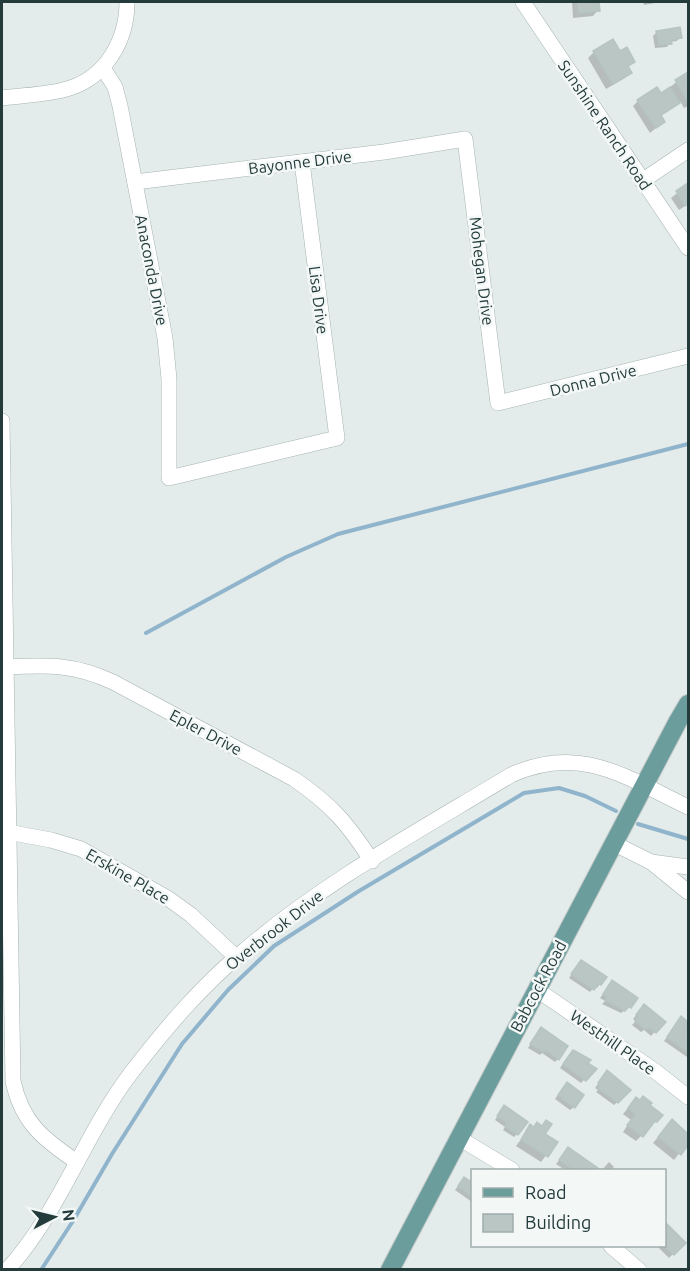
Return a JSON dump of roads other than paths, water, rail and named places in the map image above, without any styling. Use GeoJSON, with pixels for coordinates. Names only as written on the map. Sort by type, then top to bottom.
{"type":"FeatureCollection","features":[{"type":"Feature","properties":{"kind":"main road","name":"Babcock Road"},"geometry":{"type":"LineString","coordinates":[[390,1269],[688,704]]}},
{"type":"Feature","properties":{"kind":"street"},"geometry":{"type":"LineString","coordinates":[[2,98],[69,88],[85,81],[103,68],[117,49],[124,29],[127,2]]}},
{"type":"Feature","properties":{"kind":"street","name":"Sunshine Ranch Road"},"geometry":{"type":"LineString","coordinates":[[523,2],[688,248]]}},
{"type":"Feature","properties":{"kind":"street","name":"Anaconda Drive"},"geometry":{"type":"LineString","coordinates":[[103,68],[117,96],[165,338],[169,379],[169,478]]}},
{"type":"Feature","properties":{"kind":"street","name":"Bayonne Drive"},"geometry":{"type":"LineString","coordinates":[[135,182],[465,139]]}},
{"type":"Feature","properties":{"kind":"street","name":"Mohegan Drive"},"geometry":{"type":"LineString","coordinates":[[465,139],[498,403]]}},
{"type":"Feature","properties":{"kind":"street"},"geometry":{"type":"LineString","coordinates":[[642,181],[688,150]]}},
{"type":"Feature","properties":{"kind":"street","name":"Lisa Drive"},"geometry":{"type":"LineString","coordinates":[[169,478],[337,438],[302,162]]}},
{"type":"Feature","properties":{"kind":"street","name":"Donna Drive"},"geometry":{"type":"LineString","coordinates":[[498,403],[688,356]]}},
{"type":"Feature","properties":{"kind":"street"},"geometry":{"type":"LineString","coordinates":[[2,421],[7,667],[5,831],[13,1081],[16,1097],[24,1115],[36,1131],[50,1144],[77,1162]]}},
{"type":"Feature","properties":{"kind":"street","name":"Epler Drive"},"geometry":{"type":"LineString","coordinates":[[7,667],[49,665],[68,667],[113,681],[294,779],[313,792],[346,823],[372,861]]}},
{"type":"Feature","properties":{"kind":"street","name":"Overbrook Drive"},"geometry":{"type":"LineString","coordinates":[[7,1269],[30,1241],[49,1212],[129,1076],[164,1030],[236,957],[299,907],[511,775],[535,766],[560,761],[581,762],[602,767],[688,807]]}},
{"type":"Feature","properties":{"kind":"street","name":"Erskine Place"},"geometry":{"type":"LineString","coordinates":[[5,831],[51,840],[81,849],[169,899],[191,915],[236,957]]}},
{"type":"Feature","properties":{"kind":"street"},"geometry":{"type":"LineString","coordinates":[[613,843],[651,862],[688,892]]}},
{"type":"Feature","properties":{"kind":"street"},"geometry":{"type":"LineString","coordinates":[[651,862],[688,867]]}},
{"type":"Feature","properties":{"kind":"street","name":"Westhill Place"},"geometry":{"type":"LineString","coordinates":[[536,989],[688,1097]]}},
{"type":"Feature","properties":{"kind":"street"},"geometry":{"type":"LineString","coordinates":[[459,1137],[510,1169]]}},
{"type":"Feature","properties":{"kind":"street"},"geometry":{"type":"LineString","coordinates":[[613,1247],[639,1269]]}},
{"type":"Feature","properties":{"kind":"waterway"},"geometry":{"type":"LineString","coordinates":[[146,633],[286,557],[338,534],[688,444]]}},
{"type":"Feature","properties":{"kind":"waterway"},"geometry":{"type":"LineString","coordinates":[[41,1270],[182,1044],[228,990],[274,946],[359,891],[524,793],[559,788],[585,796],[616,811]]}},
{"type":"Feature","properties":{"kind":"waterway"},"geometry":{"type":"LineString","coordinates":[[638,824],[688,839]]}}]}
